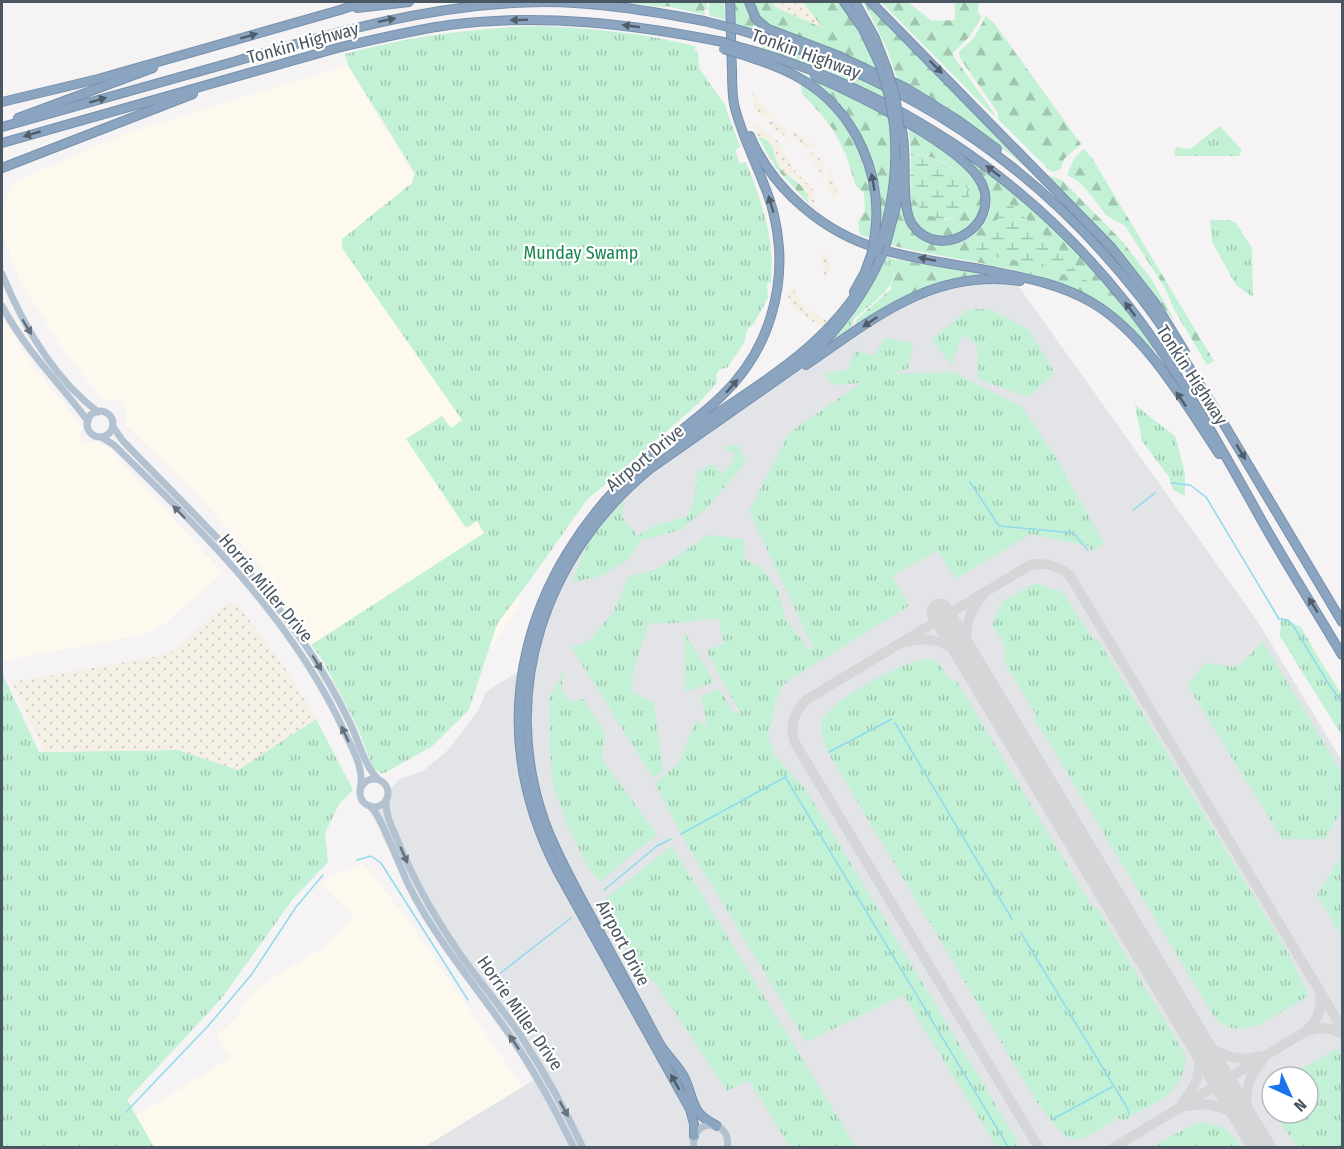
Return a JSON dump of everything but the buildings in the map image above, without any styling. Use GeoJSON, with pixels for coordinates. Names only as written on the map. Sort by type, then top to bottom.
{"type":"FeatureCollection","features":[{"type":"Feature","properties":{"kind":"highway"},"geometry":{"type":"LineString","coordinates":[[2,102],[98,79],[364,2]]}},
{"type":"Feature","properties":{"kind":"highway"},"geometry":{"type":"LineString","coordinates":[[340,10],[409,2]]}},
{"type":"Feature","properties":{"kind":"highway"},"geometry":{"type":"LineString","coordinates":[[527,2],[542,2]]}},
{"type":"Feature","properties":{"kind":"highway","name":"Tonkin Highway"},"geometry":{"type":"LineString","coordinates":[[2,125],[345,29],[442,10],[542,2],[630,8],[704,21],[785,44],[852,69],[959,128],[1004,160],[1040,190],[1071,221],[1128,282],[1163,328],[1200,384],[1342,622]]}},
{"type":"Feature","properties":{"kind":"highway"},"geometry":{"type":"LineString","coordinates":[[610,495],[650,456],[728,390],[754,355],[771,317],[779,278],[778,234],[770,198],[734,104],[730,2]]}},
{"type":"Feature","properties":{"kind":"highway"},"geometry":{"type":"LineString","coordinates":[[748,2],[756,19],[768,29],[879,74],[974,131],[1062,205],[1108,254],[1128,282]]}},
{"type":"Feature","properties":{"kind":"highway"},"geometry":{"type":"LineString","coordinates":[[844,2],[863,28],[883,67]]}},
{"type":"Feature","properties":{"kind":"highway"},"geometry":{"type":"LineString","coordinates":[[750,49],[824,80],[882,109],[942,145],[962,161],[978,177],[985,194],[985,208],[982,216],[968,234],[954,240],[936,240],[923,234],[911,223],[905,203],[906,147],[899,128],[889,97],[883,67],[864,19],[853,2]]}},
{"type":"Feature","properties":{"kind":"highway"},"geometry":{"type":"LineString","coordinates":[[871,2],[1112,248],[1163,315],[1185,352],[1200,384]]}},
{"type":"Feature","properties":{"kind":"highway","name":"Tonkin Highway"},"geometry":{"type":"LineString","coordinates":[[2,143],[374,39],[449,25],[539,20],[604,23],[685,34],[737,49],[750,49],[828,76],[911,116],[990,169],[1049,219],[1106,279],[1158,347],[1239,478],[1342,655]]}},
{"type":"Feature","properties":{"kind":"highway"},"geometry":{"type":"LineString","coordinates":[[737,49],[801,79],[826,98],[845,119],[862,146],[871,172],[880,242]]}},
{"type":"Feature","properties":{"kind":"highway"},"geometry":{"type":"LineString","coordinates":[[2,125],[196,51]]}},
{"type":"Feature","properties":{"kind":"highway","name":"Airport Drive"},"geometry":{"type":"LineString","coordinates":[[717,1126],[704,1119],[697,1110],[682,1075],[660,1044],[553,845],[532,775],[528,739],[527,705],[535,649],[545,614],[564,570],[590,530],[615,500],[650,469],[797,367],[829,338],[863,292],[880,242],[895,214],[900,184],[902,156],[898,115],[883,67]]}},
{"type":"Feature","properties":{"kind":"highway"},"geometry":{"type":"LineString","coordinates":[[732,71],[742,115],[756,148],[779,182],[805,208],[846,236],[880,249],[1044,282],[1070,291],[1108,313],[1139,341],[1251,502]]}},
{"type":"Feature","properties":{"kind":"highway"},"geometry":{"type":"LineString","coordinates":[[2,168],[225,80]]}},
{"type":"Feature","properties":{"kind":"highway"},"geometry":{"type":"LineString","coordinates":[[2,161],[17,161]]}},
{"type":"Feature","properties":{"kind":"highway"},"geometry":{"type":"LineString","coordinates":[[610,495],[651,459],[805,351],[858,291],[877,253]]}},
{"type":"Feature","properties":{"kind":"highway"},"geometry":{"type":"LineString","coordinates":[[756,396],[786,379],[893,306],[933,288],[957,282],[1001,279],[1070,291]]}},
{"type":"Feature","properties":{"kind":"highway","name":"Airport Drive"},"geometry":{"type":"LineString","coordinates":[[610,495],[565,553],[548,585],[536,615],[524,662],[520,694],[519,728],[523,765],[534,813],[547,850],[690,1109],[694,1124],[693,1143]]}},
{"type":"Feature","properties":{"kind":"main road","name":"Horrie Miller Drive"},"geometry":{"type":"LineString","coordinates":[[2,274],[19,312],[44,353],[73,388],[98,412],[109,415],[113,427],[123,441],[260,586],[290,623],[330,684],[370,770],[377,778]]}},
{"type":"Feature","properties":{"kind":"main road","name":"Horrie Miller Drive"},"geometry":{"type":"LineString","coordinates":[[2,306],[30,351],[81,410],[88,422],[90,433],[114,445],[211,544],[283,628],[315,675],[342,728],[361,772],[360,789]]}},
{"type":"Feature","properties":{"kind":"main road"},"geometry":{"type":"LineString","coordinates":[[88,422],[92,415],[98,412]]}},
{"type":"Feature","properties":{"kind":"main road"},"geometry":{"type":"LineString","coordinates":[[101,437],[108,434],[113,427]]}},
{"type":"Feature","properties":{"kind":"main road"},"geometry":{"type":"LineString","coordinates":[[377,778],[388,788],[386,800],[379,806],[370,807],[363,802],[360,789],[368,779],[377,778]]}},
{"type":"Feature","properties":{"kind":"main road","name":"Horrie Miller Drive"},"geometry":{"type":"LineString","coordinates":[[386,800],[386,809],[392,826],[424,896],[458,951],[508,1017],[533,1055],[568,1116],[583,1148]]}},
{"type":"Feature","properties":{"kind":"main road","name":"Horrie Miller Drive"},"geometry":{"type":"LineString","coordinates":[[370,807],[377,813],[394,855],[416,899],[452,957],[517,1046],[554,1108],[574,1148]]}},
{"type":"Feature","properties":{"kind":"main road"},"geometry":{"type":"LineString","coordinates":[[693,1143],[704,1126],[717,1126],[725,1133],[728,1146]]}},
{"type":"Feature","properties":{"kind":"shaded area"},"geometry":{"type":"Polygon","coordinates":[[[347,65],[413,175],[465,421],[515,581],[520,604],[493,645],[437,673],[387,597],[311,645],[268,575],[200,497],[125,424],[127,413],[118,399],[104,401],[63,350],[19,279],[2,233],[2,208],[14,182],[124,134],[347,65]]]}},
{"type":"Feature","properties":{"kind":"shaded area"},"geometry":{"type":"Polygon","coordinates":[[[1015,281],[1258,622],[1342,761],[1342,1147],[424,1147],[534,1080],[511,1042],[434,935],[411,896],[382,836],[375,807],[383,804],[391,788],[400,779],[423,771],[447,751],[478,711],[486,692],[532,663],[560,578],[626,489],[756,396],[786,379],[884,313],[945,285],[1015,281]]]}},
{"type":"Feature","properties":{"kind":"shaded area"},"geometry":{"type":"Polygon","coordinates":[[[2,317],[29,361],[82,426],[80,437],[85,443],[95,441],[109,448],[220,570],[221,575],[165,623],[146,634],[2,661],[2,317]]]}},
{"type":"Feature","properties":{"kind":"shaded area"},"geometry":{"type":"Polygon","coordinates":[[[363,863],[413,927],[523,1088],[424,1147],[154,1147],[136,1116],[230,1058],[216,1035],[234,1020],[255,989],[326,946],[354,916],[319,882],[363,863]]]}},
{"type":"Feature","properties":{"kind":"green space"},"geometry":{"type":"Polygon","coordinates":[[[625,2],[706,2],[708,10],[704,9],[705,15],[667,6],[625,2]]]}},
{"type":"Feature","properties":{"kind":"green space"},"geometry":{"type":"Polygon","coordinates":[[[709,2],[724,2],[725,20],[709,15],[709,2]]]}},
{"type":"Feature","properties":{"kind":"green space"},"geometry":{"type":"Polygon","coordinates":[[[734,2],[745,2],[752,21],[764,30],[763,32],[734,24],[734,2]]]}},
{"type":"Feature","properties":{"kind":"green space"},"geometry":{"type":"Polygon","coordinates":[[[751,2],[839,2],[862,35],[878,70],[761,22],[751,2]]]}},
{"type":"Feature","properties":{"kind":"green space"},"geometry":{"type":"Polygon","coordinates":[[[864,2],[1034,174],[968,123],[898,80],[887,49],[864,2]]]}},
{"type":"Feature","properties":{"kind":"green space"},"geometry":{"type":"Polygon","coordinates":[[[881,2],[908,2],[932,21],[955,20],[955,2],[979,2],[978,12],[981,17],[970,36],[953,53],[994,116],[881,2]]]}},
{"type":"Feature","properties":{"kind":"green space"},"geometry":{"type":"Polygon","coordinates":[[[986,16],[994,23],[1081,144],[1064,159],[1061,169],[1053,172],[1047,168],[998,119],[998,113],[960,58],[959,52],[974,38],[986,16]]]}},
{"type":"Feature","properties":{"kind":"green space","name":"Munday Swamp"},"geometry":{"type":"Polygon","coordinates":[[[544,26],[621,32],[697,47],[694,50],[698,52],[699,68],[725,105],[740,147],[735,150],[740,164],[746,162],[762,206],[771,251],[771,283],[767,283],[768,298],[754,323],[747,330],[744,343],[727,368],[720,369],[716,375],[717,383],[697,405],[586,501],[497,624],[469,710],[431,747],[383,774],[373,768],[357,726],[322,659],[311,645],[484,533],[477,521],[466,528],[406,439],[442,416],[451,428],[462,420],[342,248],[342,239],[412,183],[415,173],[348,65],[345,54],[394,42],[443,34],[493,28],[544,26]]]}},
{"type":"Feature","properties":{"kind":"green space"},"geometry":{"type":"Polygon","coordinates":[[[765,41],[811,56],[883,88],[886,99],[826,72],[763,49],[759,42],[765,41]]]}},
{"type":"Feature","properties":{"kind":"green space"},"geometry":{"type":"Polygon","coordinates":[[[787,67],[889,116],[892,144],[891,173],[880,229],[876,182],[847,116],[787,70],[787,67]]]}},
{"type":"Feature","properties":{"kind":"green space"},"geometry":{"type":"Polygon","coordinates":[[[804,84],[838,116],[860,152],[871,192],[870,238],[860,235],[858,222],[865,213],[864,193],[856,186],[846,155],[834,131],[802,94],[801,85],[804,84]]]}},
{"type":"Feature","properties":{"kind":"green space"},"geometry":{"type":"Polygon","coordinates":[[[1220,126],[1242,150],[1239,156],[1174,156],[1176,147],[1190,149],[1220,126]]]}},
{"type":"Feature","properties":{"kind":"green space"},"geometry":{"type":"Polygon","coordinates":[[[909,130],[959,163],[971,174],[979,186],[983,199],[981,213],[964,235],[934,236],[922,231],[913,219],[910,184],[914,198],[945,220],[959,214],[969,201],[954,169],[937,159],[911,154],[909,130]]]}},
{"type":"Feature","properties":{"kind":"green space"},"geometry":{"type":"Polygon","coordinates":[[[758,137],[764,138],[771,144],[779,166],[804,189],[809,204],[776,168],[758,137]]]}},
{"type":"Feature","properties":{"kind":"green space"},"geometry":{"type":"Polygon","coordinates":[[[1084,149],[1092,158],[1214,361],[1207,365],[1174,309],[1165,288],[1125,226],[1106,215],[1086,189],[1067,175],[1075,157],[1084,149]]]}},
{"type":"Feature","properties":{"kind":"green space"},"geometry":{"type":"Polygon","coordinates":[[[959,152],[1016,195],[1060,235],[1119,299],[1154,349],[1152,350],[1125,322],[1096,301],[1065,286],[998,266],[890,245],[901,206],[916,233],[933,244],[948,245],[961,242],[974,235],[983,225],[989,212],[991,199],[986,184],[958,154],[959,152]]]}},
{"type":"Feature","properties":{"kind":"green space"},"geometry":{"type":"Polygon","coordinates":[[[911,154],[941,162],[958,174],[968,191],[969,201],[964,210],[949,218],[940,219],[924,212],[913,196],[910,175],[911,154]]]}},
{"type":"Feature","properties":{"kind":"green space"},"geometry":{"type":"Polygon","coordinates":[[[1044,174],[1062,180],[1123,242],[1152,280],[1175,322],[1114,245],[1044,174]]]}},
{"type":"Feature","properties":{"kind":"green space"},"geometry":{"type":"Polygon","coordinates":[[[1001,196],[1061,251],[1067,262],[1090,284],[1034,264],[969,252],[989,235],[997,222],[1001,196]]]}},
{"type":"Feature","properties":{"kind":"green space"},"geometry":{"type":"Polygon","coordinates":[[[1210,220],[1229,220],[1236,223],[1252,248],[1253,297],[1236,285],[1212,242],[1210,220]]]}},
{"type":"Feature","properties":{"kind":"green space"},"geometry":{"type":"Polygon","coordinates":[[[887,257],[893,266],[894,275],[891,284],[877,300],[853,320],[852,328],[826,349],[824,347],[851,316],[867,293],[887,257]]]}},
{"type":"Feature","properties":{"kind":"green space"},"geometry":{"type":"Polygon","coordinates":[[[887,257],[982,274],[981,277],[951,281],[865,323],[855,325],[856,320],[892,288],[890,286],[894,278],[894,271],[887,257]]]}},
{"type":"Feature","properties":{"kind":"green space"},"geometry":{"type":"Polygon","coordinates":[[[968,309],[991,309],[1029,330],[1055,373],[1028,397],[978,379],[977,345],[963,334],[951,365],[932,340],[968,309]]]}},
{"type":"Feature","properties":{"kind":"green space"},"geometry":{"type":"Polygon","coordinates":[[[885,338],[913,343],[909,368],[892,374],[953,372],[1022,407],[1058,461],[1104,544],[1092,551],[1088,546],[1031,534],[955,579],[938,550],[892,576],[909,606],[782,686],[768,736],[775,756],[803,786],[838,842],[1015,1137],[1018,1147],[997,1147],[903,995],[806,1042],[681,834],[655,783],[678,764],[696,720],[708,727],[701,696],[719,689],[735,715],[740,712],[706,651],[724,644],[718,618],[675,623],[649,623],[634,668],[631,691],[654,703],[663,771],[653,778],[571,647],[588,642],[612,614],[629,576],[658,569],[708,535],[744,539],[745,560],[762,568],[778,590],[785,618],[809,650],[813,647],[749,511],[789,433],[861,383],[833,385],[825,373],[848,370],[855,351],[874,355],[885,338]]]}},
{"type":"Feature","properties":{"kind":"green space"},"geometry":{"type":"Polygon","coordinates":[[[1135,405],[1175,436],[1185,473],[1185,496],[1173,490],[1169,477],[1142,441],[1135,405]]]}},
{"type":"Feature","properties":{"kind":"green space"},"geometry":{"type":"Polygon","coordinates":[[[738,445],[746,462],[704,511],[679,530],[640,541],[628,560],[601,576],[572,582],[591,537],[624,501],[622,517],[638,536],[653,526],[687,517],[695,499],[697,472],[712,464],[722,474],[733,462],[734,453],[721,447],[738,445]]]}},
{"type":"Feature","properties":{"kind":"green space"},"geometry":{"type":"Polygon","coordinates":[[[1033,584],[1041,584],[1063,592],[1093,639],[1097,638],[1287,951],[1307,991],[1308,996],[1254,1028],[1252,1026],[1232,1028],[1215,1018],[1034,718],[1037,716],[1004,662],[1005,646],[992,625],[1002,602],[1033,584]]]}},
{"type":"Feature","properties":{"kind":"green space"},"geometry":{"type":"Polygon","coordinates":[[[1281,617],[1301,627],[1342,695],[1342,736],[1280,636],[1281,617]]]}},
{"type":"Feature","properties":{"kind":"green space"},"geometry":{"type":"Polygon","coordinates":[[[684,632],[711,676],[712,683],[685,692],[684,632]]]}},
{"type":"Feature","properties":{"kind":"green space"},"geometry":{"type":"Polygon","coordinates":[[[1263,642],[1342,773],[1342,810],[1325,839],[1282,839],[1187,685],[1205,663],[1237,667],[1263,642]]]}},
{"type":"Feature","properties":{"kind":"green space"},"geometry":{"type":"Polygon","coordinates":[[[926,659],[938,661],[948,678],[957,682],[1094,910],[1097,908],[1186,1056],[1180,1080],[1166,1096],[1125,1120],[1118,1118],[1081,1139],[1066,1136],[1038,1104],[830,756],[823,739],[821,723],[838,703],[884,674],[926,659]]]}},
{"type":"Feature","properties":{"kind":"green space"},"geometry":{"type":"Polygon","coordinates":[[[565,670],[561,689],[569,702],[584,699],[605,734],[602,759],[657,835],[601,882],[589,869],[568,827],[553,785],[549,698],[565,670]]]}},
{"type":"Feature","properties":{"kind":"green space"},"geometry":{"type":"Polygon","coordinates":[[[2,673],[39,752],[179,750],[238,770],[316,719],[353,790],[339,804],[325,833],[328,862],[293,899],[221,999],[127,1100],[154,1147],[2,1147],[2,673]]]}},
{"type":"Feature","properties":{"kind":"green space"},"geometry":{"type":"Polygon","coordinates":[[[672,846],[856,1147],[790,1147],[749,1080],[727,1091],[657,985],[635,966],[605,899],[672,846]]]}},
{"type":"Feature","properties":{"kind":"green space"},"geometry":{"type":"Polygon","coordinates":[[[1342,855],[1342,938],[1317,895],[1342,855]]]}},
{"type":"Feature","properties":{"kind":"green space"},"geometry":{"type":"Polygon","coordinates":[[[1336,1049],[1342,1051],[1342,1147],[1297,1147],[1282,1125],[1320,1125],[1320,1065],[1309,1065],[1336,1049]]]}},
{"type":"Feature","properties":{"kind":"green space"},"geometry":{"type":"Polygon","coordinates":[[[1199,1123],[1219,1126],[1233,1136],[1241,1147],[1152,1147],[1189,1127],[1199,1123]]]}},
{"type":"Feature","properties":{"kind":"sand"},"geometry":{"type":"Polygon","coordinates":[[[772,2],[803,2],[823,28],[777,8],[772,2]]]}},
{"type":"Feature","properties":{"kind":"sand"},"geometry":{"type":"Polygon","coordinates":[[[753,92],[758,101],[776,117],[766,116],[758,111],[753,103],[753,92]]]}},
{"type":"Feature","properties":{"kind":"sand"},"geometry":{"type":"Polygon","coordinates":[[[751,121],[779,142],[794,170],[813,189],[815,209],[801,184],[781,169],[771,144],[764,138],[758,137],[751,121]]]}},
{"type":"Feature","properties":{"kind":"sand"},"geometry":{"type":"Polygon","coordinates":[[[775,121],[786,128],[790,140],[765,122],[775,121]]]}},
{"type":"Feature","properties":{"kind":"sand"},"geometry":{"type":"Polygon","coordinates":[[[792,129],[816,147],[800,143],[792,129]]]}},
{"type":"Feature","properties":{"kind":"sand"},"geometry":{"type":"Polygon","coordinates":[[[804,151],[814,154],[821,160],[824,169],[823,180],[819,171],[804,151]]]}},
{"type":"Feature","properties":{"kind":"sand"},"geometry":{"type":"Polygon","coordinates":[[[830,170],[838,193],[836,198],[827,186],[830,170]]]}},
{"type":"Feature","properties":{"kind":"sand"},"geometry":{"type":"Polygon","coordinates":[[[823,250],[830,265],[824,280],[822,256],[823,250]]]}},
{"type":"Feature","properties":{"kind":"sand"},"geometry":{"type":"Polygon","coordinates":[[[793,288],[803,305],[827,321],[822,327],[793,307],[787,293],[793,288]]]}},
{"type":"Feature","properties":{"kind":"sand"},"geometry":{"type":"Polygon","coordinates":[[[227,603],[238,605],[290,675],[316,719],[238,770],[179,750],[45,752],[12,682],[159,656],[174,650],[227,603]]]}},
{"type":"Feature","properties":{"kind":"waterway"},"geometry":{"type":"LineString","coordinates":[[970,482],[999,526],[1073,533],[1088,550]]}},
{"type":"Feature","properties":{"kind":"waterway"},"geometry":{"type":"LineString","coordinates":[[1171,483],[1190,485],[1206,497],[1279,619],[1288,620],[1294,627],[1342,703]]}},
{"type":"Feature","properties":{"kind":"waterway"},"geometry":{"type":"LineString","coordinates":[[1133,510],[1155,493]]}},
{"type":"Feature","properties":{"kind":"waterway"},"geometry":{"type":"LineString","coordinates":[[829,752],[892,719]]}},
{"type":"Feature","properties":{"kind":"waterway"},"geometry":{"type":"LineString","coordinates":[[895,723],[1012,919]]}},
{"type":"Feature","properties":{"kind":"waterway"},"geometry":{"type":"LineString","coordinates":[[681,834],[787,776]]}},
{"type":"Feature","properties":{"kind":"waterway"},"geometry":{"type":"LineString","coordinates":[[784,778],[1007,1145]]}},
{"type":"Feature","properties":{"kind":"waterway"},"geometry":{"type":"LineString","coordinates":[[604,890],[657,846],[671,839]]}},
{"type":"Feature","properties":{"kind":"waterway"},"geometry":{"type":"LineString","coordinates":[[357,860],[371,856],[381,863],[468,1000]]}},
{"type":"Feature","properties":{"kind":"waterway"},"geometry":{"type":"LineString","coordinates":[[126,1112],[208,1026],[252,974],[296,907],[323,875]]}},
{"type":"Feature","properties":{"kind":"waterway"},"geometry":{"type":"LineString","coordinates":[[498,975],[571,918]]}},
{"type":"Feature","properties":{"kind":"waterway"},"geometry":{"type":"LineString","coordinates":[[1021,933],[1129,1114]]}},
{"type":"Feature","properties":{"kind":"waterway"},"geometry":{"type":"LineString","coordinates":[[1053,1119],[1112,1087]]}},
{"type":"Feature","properties":{"kind":"taxiway"},"geometry":{"type":"LineString","coordinates":[[1039,1148],[798,748],[792,729],[797,711],[806,700],[1030,565],[1051,565],[1070,576],[1342,1028]]}},
{"type":"Feature","properties":{"kind":"taxiway"},"geometry":{"type":"LineString","coordinates":[[971,661],[966,635],[967,626],[977,602],[983,595]]}},
{"type":"Feature","properties":{"kind":"taxiway"},"geometry":{"type":"LineString","coordinates":[[906,642],[935,641],[959,653],[973,667]]}},
{"type":"Feature","properties":{"kind":"taxiway"},"geometry":{"type":"LineString","coordinates":[[1306,1031],[1314,1023],[1318,1014],[1320,994]]}},
{"type":"Feature","properties":{"kind":"taxiway"},"geometry":{"type":"LineString","coordinates":[[1113,1148],[1303,1033],[1323,1028],[1342,1034]]}},
{"type":"Feature","properties":{"kind":"taxiway"},"geometry":{"type":"LineString","coordinates":[[1192,1030],[1206,1044],[1222,1054],[1240,1059],[1260,1056]]}},
{"type":"Feature","properties":{"kind":"taxiway"},"geometry":{"type":"LineString","coordinates":[[1183,1102],[1189,1095],[1199,1071],[1199,1053],[1194,1036]]}},
{"type":"Feature","properties":{"kind":"taxiway"},"geometry":{"type":"LineString","coordinates":[[1254,1134],[1248,1115],[1246,1096],[1251,1077],[1263,1060]]}},
{"type":"Feature","properties":{"kind":"taxiway"},"geometry":{"type":"LineString","coordinates":[[1187,1106],[1204,1104],[1220,1107],[1228,1110],[1248,1126]]}},
{"type":"Feature","properties":{"kind":"runway"},"geometry":{"type":"LineString","coordinates":[[940,612],[1262,1148]]}}]}
